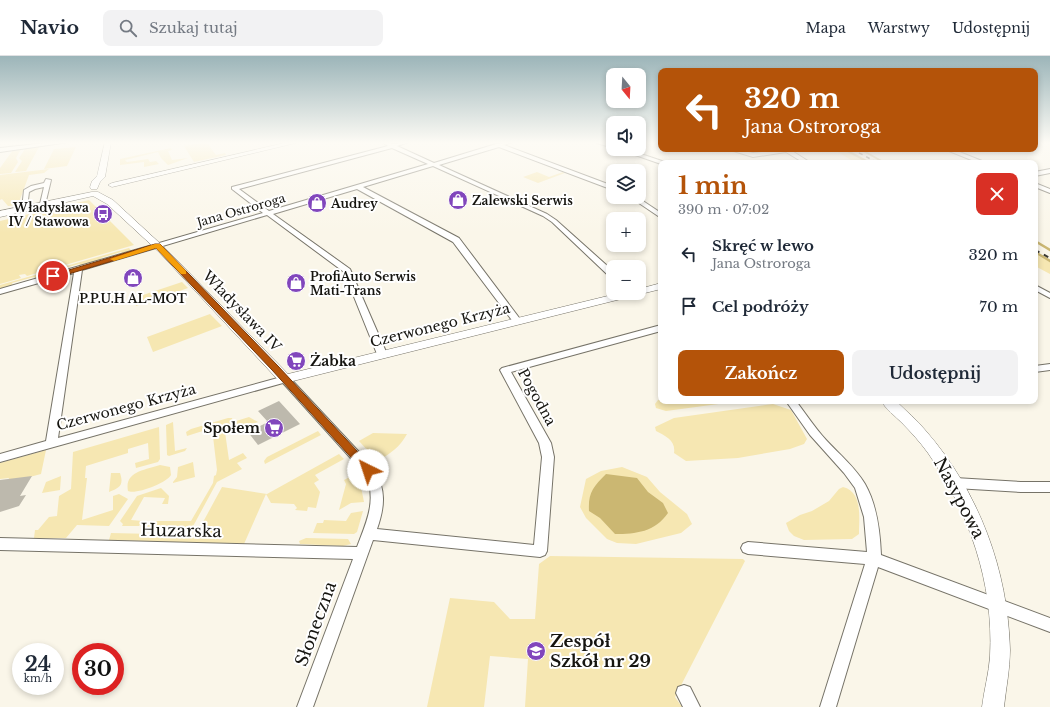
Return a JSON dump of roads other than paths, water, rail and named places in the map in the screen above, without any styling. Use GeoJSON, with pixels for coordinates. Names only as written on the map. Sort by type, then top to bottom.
{"type":"FeatureCollection","features":[{"type":"Feature","properties":{"kind":"street"},"geometry":{"type":"LineString","coordinates":[[92,191],[96,181],[101,177],[102,172]]}},
{"type":"Feature","properties":{"kind":"street"},"geometry":{"type":"LineString","coordinates":[[0,214],[53,202],[166,172]]}},
{"type":"Feature","properties":{"kind":"street"},"geometry":{"type":"LineString","coordinates":[[293,172],[234,188],[348,271],[382,354]]}},
{"type":"Feature","properties":{"kind":"street","name":"Jana Ostroroga"},"geometry":{"type":"LineString","coordinates":[[0,292],[406,172]]}},
{"type":"Feature","properties":{"kind":"street"},"geometry":{"type":"LineString","coordinates":[[452,172],[548,217],[606,269]]}},
{"type":"Feature","properties":{"kind":"street"},"geometry":{"type":"LineString","coordinates":[[572,172],[606,185]]}},
{"type":"Feature","properties":{"kind":"street"},"geometry":{"type":"LineString","coordinates":[[101,177],[112,187],[112,197],[110,202]]}},
{"type":"Feature","properties":{"kind":"street"},"geometry":{"type":"LineString","coordinates":[[24,208],[26,191],[47,182],[43,204]]}},
{"type":"Feature","properties":{"kind":"street"},"geometry":{"type":"LineString","coordinates":[[1038,186],[1050,190]]}},
{"type":"Feature","properties":{"kind":"street"},"geometry":{"type":"LineString","coordinates":[[358,187],[456,240],[517,321]]}},
{"type":"Feature","properties":{"kind":"street","name":"Władysława IV"},"geometry":{"type":"LineString","coordinates":[[92,191],[110,202],[158,246],[364,464],[373,478],[377,490],[377,507],[362,553]]}},
{"type":"Feature","properties":{"kind":"street"},"geometry":{"type":"LineString","coordinates":[[643,204],[658,214]]}},
{"type":"Feature","properties":{"kind":"street"},"geometry":{"type":"LineString","coordinates":[[51,444],[78,269]]}},
{"type":"Feature","properties":{"kind":"street"},"geometry":{"type":"LineString","coordinates":[[646,290],[658,287]]}},
{"type":"Feature","properties":{"kind":"street"},"geometry":{"type":"LineString","coordinates":[[1038,289],[1050,296]]}},
{"type":"Feature","properties":{"kind":"street","name":"Czerwonego Krzyża"},"geometry":{"type":"LineString","coordinates":[[0,458],[285,379],[606,299]]}},
{"type":"Feature","properties":{"kind":"street","name":"Pogodna"},"geometry":{"type":"LineString","coordinates":[[368,534],[540,551],[548,457],[545,443],[505,370],[658,329]]}},
{"type":"Feature","properties":{"kind":"street"},"geometry":{"type":"LineString","coordinates":[[1038,369],[1050,367]]}},
{"type":"Feature","properties":{"kind":"street"},"geometry":{"type":"LineString","coordinates":[[793,404],[821,442],[849,470],[860,485],[864,493],[874,545],[874,559],[828,707]]}},
{"type":"Feature","properties":{"kind":"street","name":"Nasypowa"},"geometry":{"type":"LineString","coordinates":[[891,404],[920,434],[938,457],[955,483],[982,538],[992,571],[998,606],[1000,652],[993,707]]}},
{"type":"Feature","properties":{"kind":"street"},"geometry":{"type":"LineString","coordinates":[[955,483],[1021,487],[1050,487]]}},
{"type":"Feature","properties":{"kind":"street","name":"Huzarska"},"geometry":{"type":"LineString","coordinates":[[0,544],[362,553]]}},
{"type":"Feature","properties":{"kind":"street"},"geometry":{"type":"LineString","coordinates":[[748,548],[874,559],[1050,625]]}},
{"type":"Feature","properties":{"kind":"street","name":"Słoneczna"},"geometry":{"type":"LineString","coordinates":[[305,707],[362,553]]}},
{"type":"Feature","properties":{"kind":"waterway"},"geometry":{"type":"LineString","coordinates":[[1038,243],[1050,250]]}},
{"type":"Feature","properties":{"kind":"waterway"},"geometry":{"type":"LineString","coordinates":[[1038,254],[1050,261]]}},
{"type":"Feature","properties":{"kind":"railway"},"geometry":{"type":"LineString","coordinates":[[1038,252],[1050,258]]}},
{"type":"Feature","properties":{"kind":"place","name":"Zalewski Serwis"},"geometry":{"type":"Point","coordinates":[458,200]}},
{"type":"Feature","properties":{"kind":"place","name":"Audrey"},"geometry":{"type":"Point","coordinates":[317,203]}},
{"type":"Feature","properties":{"kind":"place","name":"Władysława IV / Stawowa"},"geometry":{"type":"Point","coordinates":[103,214]}},
{"type":"Feature","properties":{"kind":"place","name":"P.P.U.H AL-MOT"},"geometry":{"type":"Point","coordinates":[133,278]}},
{"type":"Feature","properties":{"kind":"place","name":"ProfiAuto Serwis Mati-Trans"},"geometry":{"type":"Point","coordinates":[296,283]}},
{"type":"Feature","properties":{"kind":"place","name":"Żabka"},"geometry":{"type":"Point","coordinates":[296,361]}},
{"type":"Feature","properties":{"kind":"place","name":"Społem"},"geometry":{"type":"Point","coordinates":[274,428]}},
{"type":"Feature","properties":{"kind":"place","name":"Zespół Szkół nr 29"},"geometry":{"type":"Point","coordinates":[536,651]}}]}
